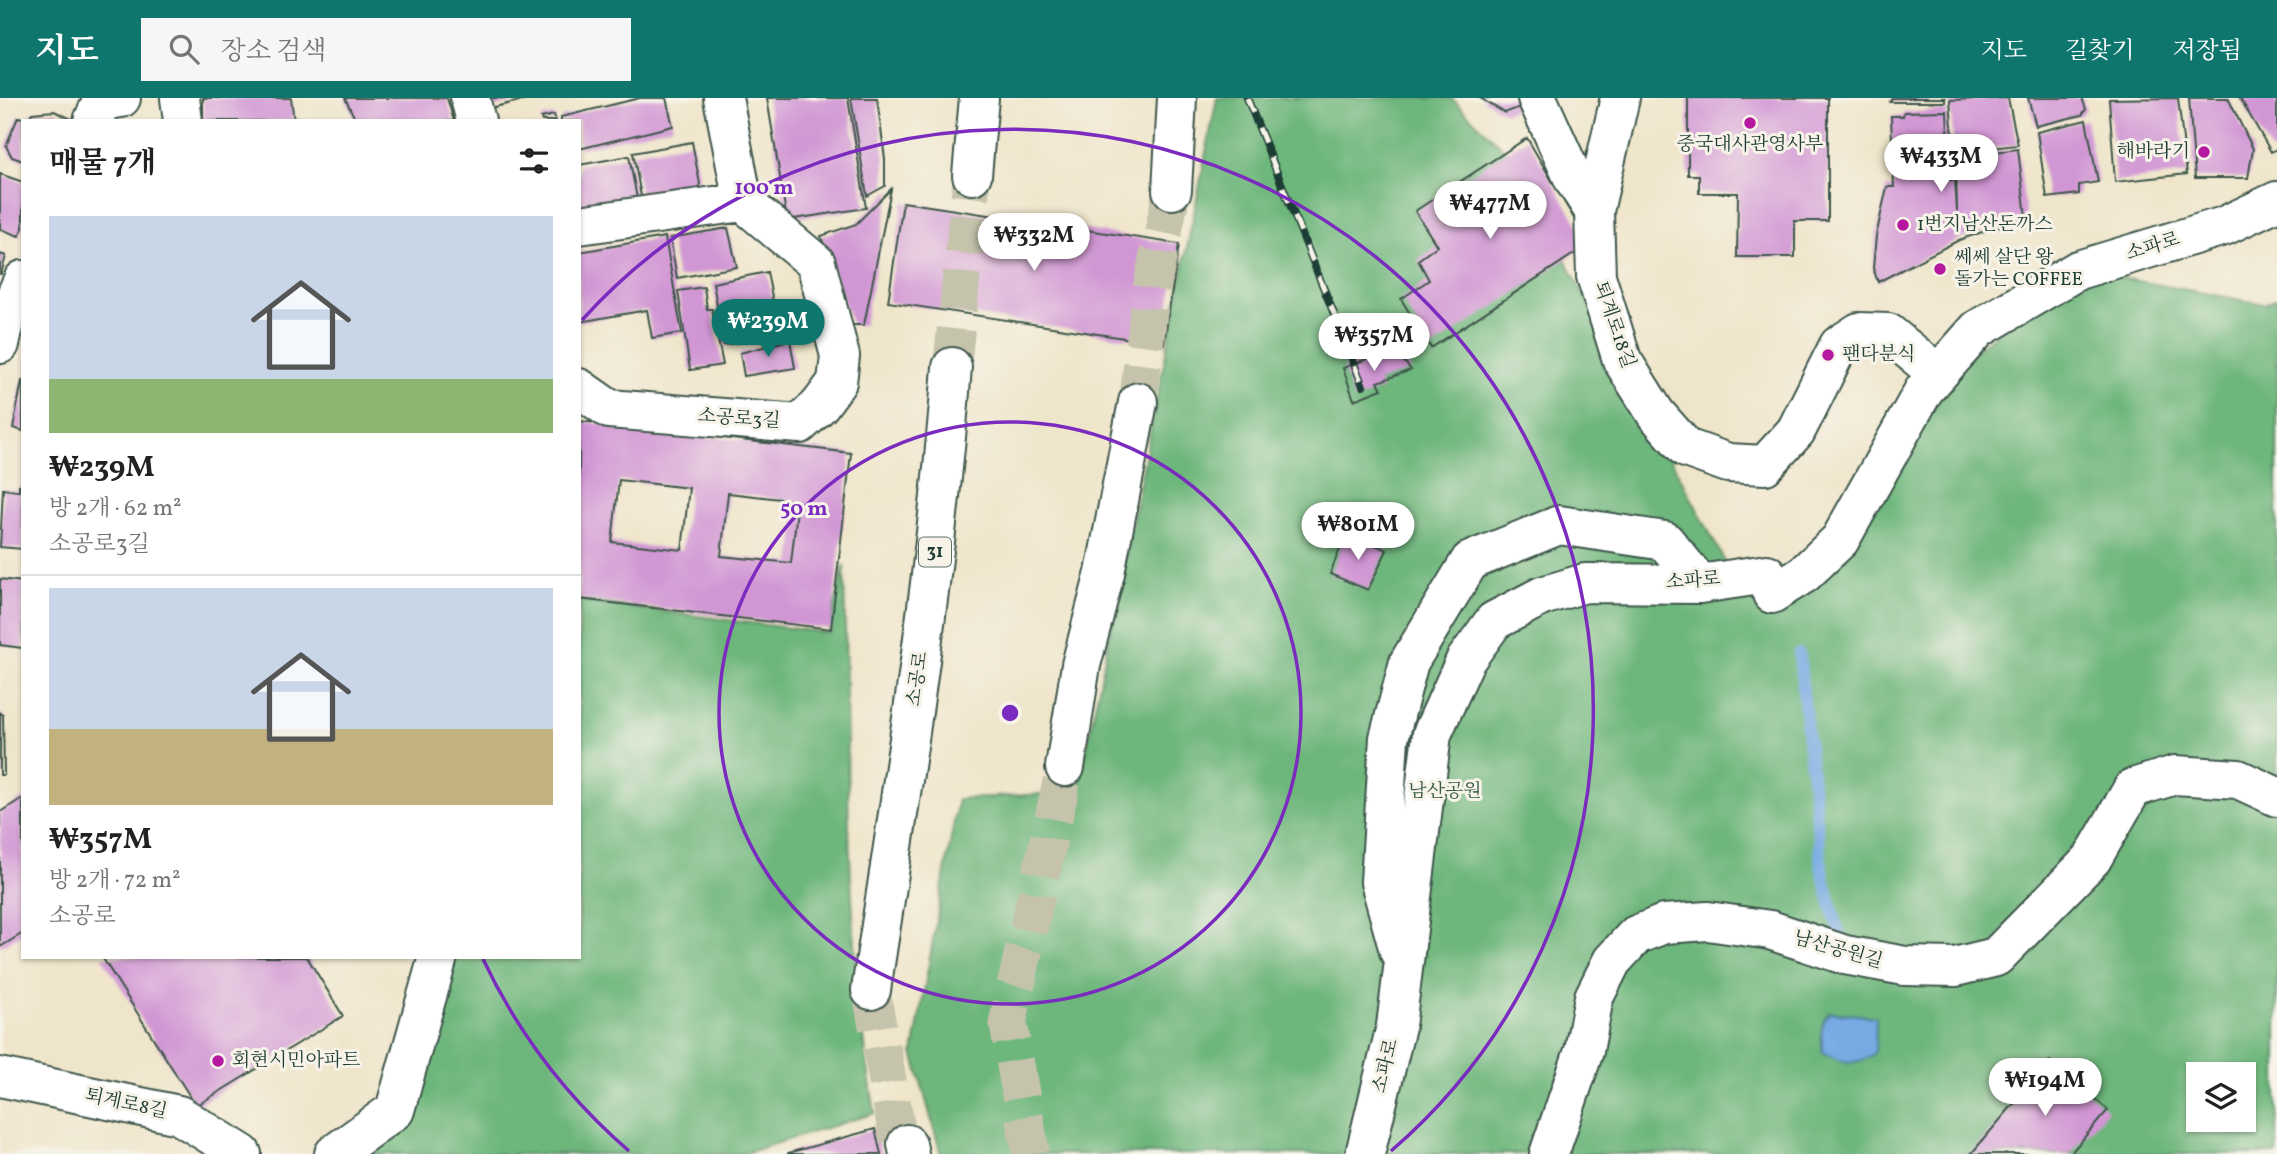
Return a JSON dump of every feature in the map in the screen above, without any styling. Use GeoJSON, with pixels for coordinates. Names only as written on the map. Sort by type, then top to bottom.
{"type":"FeatureCollection","features":[{"type":"Feature","properties":{"kind":"street"},"geometry":{"type":"LineString","coordinates":[[94,119],[102,101],[121,98]]}},
{"type":"Feature","properties":{"kind":"street"},"geometry":{"type":"LineString","coordinates":[[180,98],[183,119]]}},
{"type":"Feature","properties":{"kind":"street"},"geometry":{"type":"LineString","coordinates":[[470,98],[475,119]]}},
{"type":"Feature","properties":{"kind":"street"},"geometry":{"type":"LineString","coordinates":[[581,225],[743,202],[723,98]]}},
{"type":"Feature","properties":{"kind":"street"},"geometry":{"type":"LineString","coordinates":[[972,174],[979,98]]}},
{"type":"Feature","properties":{"kind":"street"},"geometry":{"type":"LineString","coordinates":[[1172,190],[1177,98]]}},
{"type":"Feature","properties":{"kind":"street"},"geometry":{"type":"LineString","coordinates":[[1537,98],[1574,180],[1594,211]]}},
{"type":"Feature","properties":{"kind":"street","name":"퇴계로18길"},"geometry":{"type":"LineString","coordinates":[[1620,98],[1594,211],[1596,276],[1622,360],[1656,414],[1686,448],[1728,463],[1765,465],[1796,430],[1839,345],[1859,332],[1888,333],[1937,373]]}},
{"type":"Feature","properties":{"kind":"street","name":"소파로"},"geometry":{"type":"LineString","coordinates":[[1365,1154],[1396,1026],[1432,734],[1465,662],[1494,621],[1542,596],[1585,583],[1700,584],[1768,574],[1772,594],[1804,574],[1840,540],[1924,390],[1979,329],[2078,270],[2224,226],[2277,201]]}},
{"type":"Feature","properties":{"kind":"street","name":"소공로3길"},"geometry":{"type":"LineString","coordinates":[[581,389],[609,409],[800,424],[820,405],[837,382],[840,356],[816,263],[743,202]]}},
{"type":"Feature","properties":{"kind":"street"},"geometry":{"type":"LineString","coordinates":[[0,344],[5,320],[21,284]]}},
{"type":"Feature","properties":{"kind":"street","name":"소공로"},"geometry":{"type":"LineString","coordinates":[[871,990],[910,737],[942,500],[952,367]]}},
{"type":"Feature","properties":{"kind":"street"},"geometry":{"type":"LineString","coordinates":[[1065,766],[1081,665],[1105,573],[1138,402]]}},
{"type":"Feature","properties":{"kind":"street"},"geometry":{"type":"LineString","coordinates":[[1404,968],[1380,882],[1389,737],[1409,662],[1470,561],[1559,525],[1665,541],[1700,584]]}},
{"type":"Feature","properties":{"kind":"street","name":"남산공원길"},"geometry":{"type":"LineString","coordinates":[[1549,1154],[1584,1051],[1594,997],[1612,961],[1636,936],[1664,924],[1708,921],[1770,930],[1875,962],[1955,967],[1996,957],[2092,859],[2133,788],[2175,775],[2238,779],[2277,797]]}},
{"type":"Feature","properties":{"kind":"street"},"geometry":{"type":"LineString","coordinates":[[334,1154],[395,1110],[437,959]]}},
{"type":"Feature","properties":{"kind":"street","name":"퇴계로8길"},"geometry":{"type":"LineString","coordinates":[[0,1077],[178,1115],[242,1154]]}},
{"type":"Feature","properties":{"kind":"green space","name":"남산공원"},"geometry":{"type":"Polygon","coordinates":[[[1217,98],[1451,98],[1510,155],[1733,577],[1804,574],[1924,390],[2078,270],[2264,304],[2277,298],[2277,1154],[941,1154],[913,1053],[958,799],[1078,792],[1217,98]]]}},
{"type":"Feature","properties":{"kind":"green space"},"geometry":{"type":"Polygon","coordinates":[[[844,565],[849,840],[858,977],[875,1113],[742,1154],[360,1154],[447,959],[581,959],[581,601],[829,633],[844,565]]]}},
{"type":"Feature","properties":{"kind":"water"},"geometry":{"type":"Polygon","coordinates":[[[1830,1012],[1876,1017],[1875,1052],[1863,1060],[1849,1062],[1823,1052],[1822,1025],[1830,1012]]]}},
{"type":"Feature","properties":{"kind":"building"},"geometry":{"type":"Polygon","coordinates":[[[203,98],[291,98],[294,119],[203,119],[203,98]]]}},
{"type":"Feature","properties":{"kind":"building"},"geometry":{"type":"Polygon","coordinates":[[[345,98],[447,98],[453,119],[355,119],[345,98]]]}},
{"type":"Feature","properties":{"kind":"building"},"geometry":{"type":"Polygon","coordinates":[[[480,98],[527,98],[528,99],[482,110],[480,98]]]}},
{"type":"Feature","properties":{"kind":"building"},"geometry":{"type":"Polygon","coordinates":[[[640,98],[666,98],[673,126],[581,149],[581,119],[561,117],[640,98]]]}},
{"type":"Feature","properties":{"kind":"building"},"geometry":{"type":"Polygon","coordinates":[[[767,98],[848,98],[866,208],[787,220],[767,98]]]}},
{"type":"Feature","properties":{"kind":"building"},"geometry":{"type":"Polygon","coordinates":[[[851,98],[877,98],[885,159],[885,186],[867,196],[851,98]]]}},
{"type":"Feature","properties":{"kind":"building"},"geometry":{"type":"Polygon","coordinates":[[[1480,98],[1530,98],[1533,102],[1505,113],[1480,98]]]}},
{"type":"Feature","properties":{"kind":"building"},"geometry":{"type":"Polygon","coordinates":[[[1688,98],[1828,98],[1828,221],[1795,221],[1795,257],[1737,257],[1738,193],[1699,193],[1699,175],[1688,175],[1688,98]]]}},
{"type":"Feature","properties":{"kind":"building"},"geometry":{"type":"Polygon","coordinates":[[[1892,98],[1945,98],[1945,102],[1890,102],[1892,98]]]}},
{"type":"Feature","properties":{"kind":"building"},"geometry":{"type":"Polygon","coordinates":[[[2008,98],[2018,145],[1954,152],[1950,100],[2008,98]]]}},
{"type":"Feature","properties":{"kind":"building"},"geometry":{"type":"Polygon","coordinates":[[[2028,98],[2082,98],[2086,109],[2082,115],[2036,126],[2028,98]]]}},
{"type":"Feature","properties":{"kind":"building"},"geometry":{"type":"Polygon","coordinates":[[[2178,98],[2187,174],[2115,182],[2109,99],[2178,98]]]}},
{"type":"Feature","properties":{"kind":"building"},"geometry":{"type":"Polygon","coordinates":[[[2189,98],[2228,98],[2253,149],[2248,178],[2195,178],[2189,98]]]}},
{"type":"Feature","properties":{"kind":"building"},"geometry":{"type":"Polygon","coordinates":[[[2240,98],[2277,98],[2277,149],[2271,152],[2240,98]]]}},
{"type":"Feature","properties":{"kind":"building"},"geometry":{"type":"Polygon","coordinates":[[[54,111],[72,119],[28,119],[32,113],[54,111]]]}},
{"type":"Feature","properties":{"kind":"building"},"geometry":{"type":"Polygon","coordinates":[[[1947,111],[1950,180],[1955,180],[1957,211],[1956,157],[2018,149],[2026,217],[1959,240],[1878,282],[1873,268],[1876,236],[1887,187],[1894,187],[1891,116],[1903,116],[1904,112],[1947,111]]]}},
{"type":"Feature","properties":{"kind":"building"},"geometry":{"type":"Polygon","coordinates":[[[554,115],[555,119],[541,119],[554,115]]]}},
{"type":"Feature","properties":{"kind":"building"},"geometry":{"type":"Polygon","coordinates":[[[18,117],[28,119],[21,119],[21,160],[12,157],[6,146],[18,117]]]}},
{"type":"Feature","properties":{"kind":"building"},"geometry":{"type":"Polygon","coordinates":[[[2086,120],[2098,182],[2079,185],[2079,194],[2047,198],[2037,132],[2086,120]]]}},
{"type":"Feature","properties":{"kind":"building"},"geometry":{"type":"Polygon","coordinates":[[[1527,138],[1589,244],[1431,348],[1401,299],[1429,280],[1418,260],[1437,246],[1415,211],[1527,138]]]}},
{"type":"Feature","properties":{"kind":"building"},"geometry":{"type":"Polygon","coordinates":[[[692,142],[700,184],[693,198],[643,207],[633,153],[692,142]]]}},
{"type":"Feature","properties":{"kind":"building"},"geometry":{"type":"Polygon","coordinates":[[[629,156],[638,204],[581,215],[581,165],[629,156]]]}},
{"type":"Feature","properties":{"kind":"building"},"geometry":{"type":"Polygon","coordinates":[[[0,174],[21,181],[21,232],[19,236],[0,229],[0,174]]]}},
{"type":"Feature","properties":{"kind":"building"},"geometry":{"type":"Polygon","coordinates":[[[891,189],[864,325],[852,325],[821,236],[856,224],[891,189]]]}},
{"type":"Feature","properties":{"kind":"building"},"geometry":{"type":"Polygon","coordinates":[[[903,202],[1179,244],[1164,344],[888,302],[903,202]]]}},
{"type":"Feature","properties":{"kind":"building"},"geometry":{"type":"Polygon","coordinates":[[[728,228],[737,267],[677,278],[670,238],[728,228]]]}},
{"type":"Feature","properties":{"kind":"building"},"geometry":{"type":"Polygon","coordinates":[[[665,237],[682,333],[652,338],[647,310],[581,322],[581,252],[665,237]]]}},
{"type":"Feature","properties":{"kind":"building"},"geometry":{"type":"Polygon","coordinates":[[[0,254],[6,256],[1,274],[0,274],[0,254]]]}},
{"type":"Feature","properties":{"kind":"building"},"geometry":{"type":"Polygon","coordinates":[[[767,272],[780,336],[724,345],[713,283],[767,272]]]}},
{"type":"Feature","properties":{"kind":"building"},"geometry":{"type":"Polygon","coordinates":[[[704,287],[707,309],[712,309],[723,365],[690,370],[678,291],[704,287]]]}},
{"type":"Feature","properties":{"kind":"building"},"geometry":{"type":"Polygon","coordinates":[[[790,340],[795,368],[744,376],[740,353],[790,340]]]}},
{"type":"Feature","properties":{"kind":"building"},"geometry":{"type":"Polygon","coordinates":[[[1394,349],[1411,370],[1378,382],[1382,389],[1354,400],[1343,368],[1394,349]]]}},
{"type":"Feature","properties":{"kind":"building"},"geometry":{"type":"Polygon","coordinates":[[[21,386],[21,430],[13,428],[21,386]]]}},
{"type":"Feature","properties":{"kind":"building"},"geometry":{"type":"Polygon","coordinates":[[[581,421],[851,453],[831,629],[581,599],[581,421]],[[619,480],[612,542],[682,550],[689,488],[619,480]],[[728,493],[721,556],[791,563],[798,501],[728,493]]]}},
{"type":"Feature","properties":{"kind":"building"},"geometry":{"type":"Polygon","coordinates":[[[19,485],[21,549],[0,547],[3,489],[19,491],[19,485]]]}},
{"type":"Feature","properties":{"kind":"building"},"geometry":{"type":"Polygon","coordinates":[[[1346,533],[1387,550],[1368,590],[1330,574],[1346,533]]]}},
{"type":"Feature","properties":{"kind":"building"},"geometry":{"type":"Polygon","coordinates":[[[0,579],[21,582],[21,648],[0,645],[0,579]]]}},
{"type":"Feature","properties":{"kind":"building"},"geometry":{"type":"Polygon","coordinates":[[[0,713],[3,715],[4,775],[0,775],[0,713]]]}},
{"type":"Feature","properties":{"kind":"building"},"geometry":{"type":"Polygon","coordinates":[[[21,799],[21,934],[0,947],[0,812],[21,799]]]}},
{"type":"Feature","properties":{"kind":"building","name":"회현시민아파트"},"geometry":{"type":"Polygon","coordinates":[[[103,959],[308,959],[343,1016],[196,1106],[103,959]]]}},
{"type":"Feature","properties":{"kind":"building"},"geometry":{"type":"Polygon","coordinates":[[[2050,1061],[2108,1110],[2070,1154],[1971,1154],[2050,1061]]]}},
{"type":"Feature","properties":{"kind":"building"},"geometry":{"type":"Polygon","coordinates":[[[875,1129],[881,1154],[788,1154],[788,1153],[875,1129]]]}},
{"type":"Feature","properties":{"kind":"waterway"},"geometry":{"type":"LineString","coordinates":[[1799,654],[1822,870],[1843,948]]}},
{"type":"Feature","properties":{"kind":"tunnel"},"geometry":{"type":"LineString","coordinates":[[952,367],[972,175]]}},
{"type":"Feature","properties":{"kind":"tunnel"},"geometry":{"type":"LineString","coordinates":[[1138,402],[1151,291],[1172,190]]}},
{"type":"Feature","properties":{"kind":"tunnel"},"geometry":{"type":"LineString","coordinates":[[1031,1154],[1008,1021],[1065,767]]}},
{"type":"Feature","properties":{"kind":"tunnel"},"geometry":{"type":"LineString","coordinates":[[871,990],[901,1154]]}},
{"type":"Feature","properties":{"kind":"railway"},"geometry":{"type":"LineString","coordinates":[[1247,98],[1363,386]]}},
{"type":"Feature","properties":{"kind":"place","name":"중국대사관영사부"},"geometry":{"type":"Point","coordinates":[1750,123]}},
{"type":"Feature","properties":{"kind":"place","name":"해바라기"},"geometry":{"type":"Point","coordinates":[2204,152]}},
{"type":"Feature","properties":{"kind":"place","name":"1번지남산돈까스"},"geometry":{"type":"Point","coordinates":[1903,225]}},
{"type":"Feature","properties":{"kind":"place","name":"쎄쎄 살단 왕 돌가는 COFFEE"},"geometry":{"type":"Point","coordinates":[1940,269]}},
{"type":"Feature","properties":{"kind":"place","name":"팬다분식"},"geometry":{"type":"Point","coordinates":[1828,355]}},
{"type":"Feature","properties":{"kind":"place","name":"회현시민아파트"},"geometry":{"type":"Point","coordinates":[218,1061]}}]}
